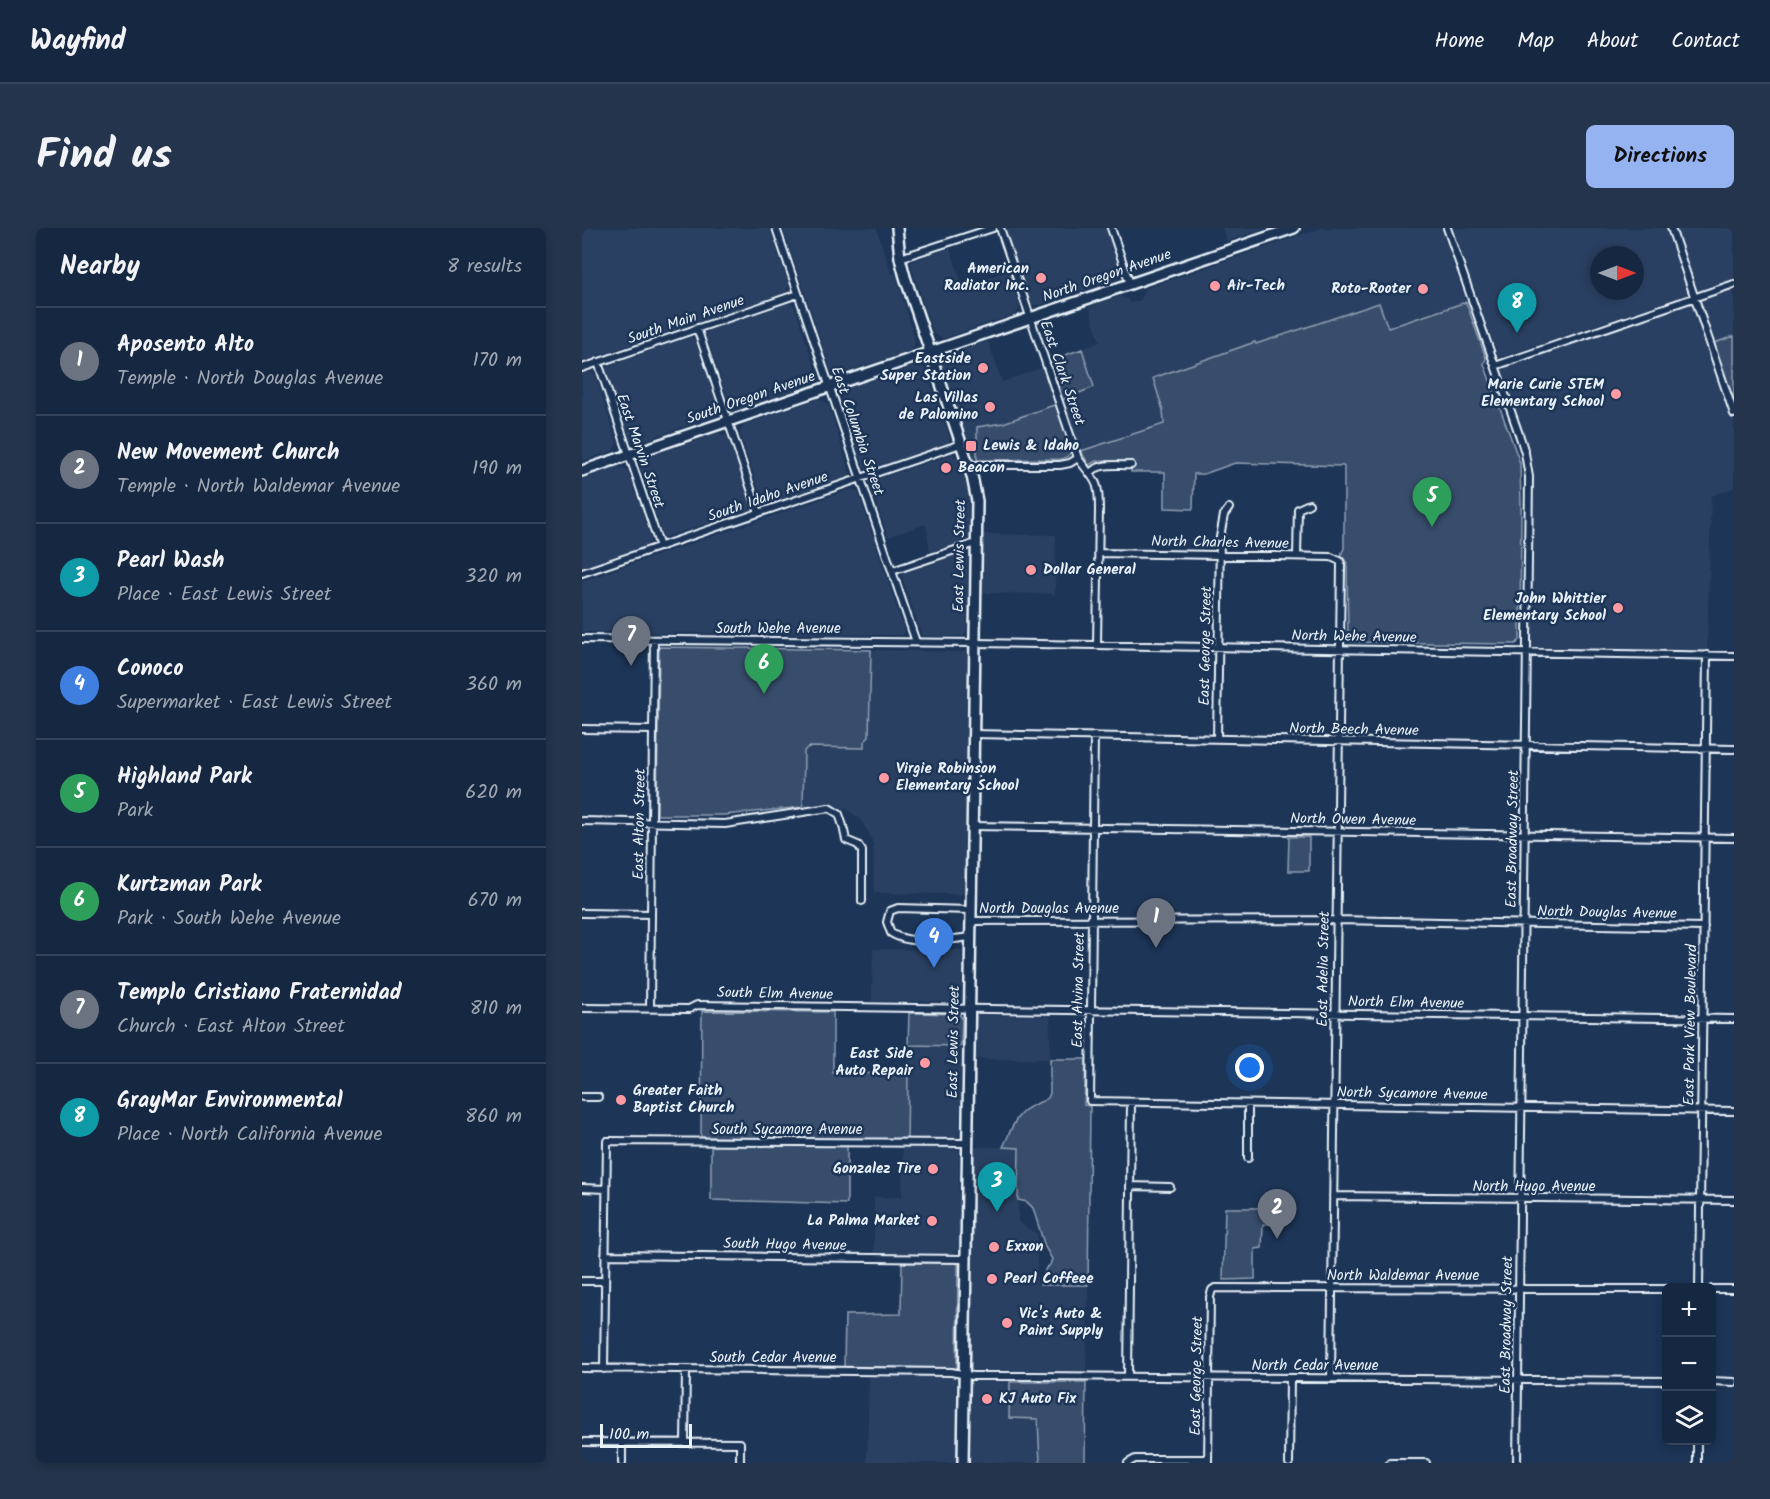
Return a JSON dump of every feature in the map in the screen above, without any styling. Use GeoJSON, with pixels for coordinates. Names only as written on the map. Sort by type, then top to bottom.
{"type":"FeatureCollection","features":[{"type":"Feature","properties":{"kind":"main road","name":"East Lewis Street"},"geometry":{"type":"LineString","coordinates":[[897,228],[900,258],[976,494],[963,1463]]}},
{"type":"Feature","properties":{"kind":"main road","name":"North Oregon Avenue"},"geometry":{"type":"LineString","coordinates":[[929,352],[1294,228]]}},
{"type":"Feature","properties":{"kind":"main road","name":"South Oregon Avenue"},"geometry":{"type":"LineString","coordinates":[[582,471],[929,352]]}},
{"type":"Feature","properties":{"kind":"street","name":"East Columbia Street"},"geometry":{"type":"LineString","coordinates":[[776,228],[916,642]]}},
{"type":"Feature","properties":{"kind":"street"},"geometry":{"type":"LineString","coordinates":[[900,258],[993,228]]}},
{"type":"Feature","properties":{"kind":"street","name":"East Clark Street"},"geometry":{"type":"LineString","coordinates":[[1000,228],[1078,458]]}},
{"type":"Feature","properties":{"kind":"street"},"geometry":{"type":"LineString","coordinates":[[1111,228],[1130,284]]}},
{"type":"Feature","properties":{"kind":"street","name":"East Broadway Street"},"geometry":{"type":"LineString","coordinates":[[1447,228],[1525,453],[1529,477],[1517,1463]]}},
{"type":"Feature","properties":{"kind":"street"},"geometry":{"type":"LineString","coordinates":[[1671,228],[1734,414]]}},
{"type":"Feature","properties":{"kind":"street"},"geometry":{"type":"LineString","coordinates":[[1495,366],[1734,285]]}},
{"type":"Feature","properties":{"kind":"street","name":"South Main Avenue"},"geometry":{"type":"LineString","coordinates":[[582,368],[798,294]]}},
{"type":"Feature","properties":{"kind":"street"},"geometry":{"type":"LineString","coordinates":[[698,328],[759,513]]}},
{"type":"Feature","properties":{"kind":"street","name":"East Marvin Street"},"geometry":{"type":"LineString","coordinates":[[598,362],[660,547]]}},
{"type":"Feature","properties":{"kind":"street","name":"South Idaho Avenue"},"geometry":{"type":"LineString","coordinates":[[582,573],[961,444]]}},
{"type":"Feature","properties":{"kind":"street"},"geometry":{"type":"LineString","coordinates":[[968,465],[1060,465],[1078,458],[1096,481],[1099,493],[1097,645]]}},
{"type":"Feature","properties":{"kind":"street"},"geometry":{"type":"LineString","coordinates":[[1090,473],[1102,466],[1131,465]]}},
{"type":"Feature","properties":{"kind":"street"},"geometry":{"type":"LineString","coordinates":[[1297,556],[1298,509],[1309,504]]}},
{"type":"Feature","properties":{"kind":"street","name":"East George Street"},"geometry":{"type":"LineString","coordinates":[[1217,739],[1221,525],[1229,508]]}},
{"type":"Feature","properties":{"kind":"street"},"geometry":{"type":"LineString","coordinates":[[892,571],[976,543]]}},
{"type":"Feature","properties":{"kind":"street","name":"North Charles Avenue"},"geometry":{"type":"LineString","coordinates":[[1098,553],[1331,557],[1340,561]]}},
{"type":"Feature","properties":{"kind":"street","name":"East Adelia Street"},"geometry":{"type":"LineString","coordinates":[[1331,1378],[1342,569],[1340,561]]}},
{"type":"Feature","properties":{"kind":"street","name":"South Wehe Avenue"},"geometry":{"type":"LineString","coordinates":[[582,639],[974,643]]}},
{"type":"Feature","properties":{"kind":"street","name":"East Alton Street"},"geometry":{"type":"LineString","coordinates":[[650,1008],[654,640]]}},
{"type":"Feature","properties":{"kind":"street","name":"North Wehe Avenue"},"geometry":{"type":"LineString","coordinates":[[974,643],[1734,656]]}},
{"type":"Feature","properties":{"kind":"street","name":"East Park View Boulevard"},"geometry":{"type":"LineString","coordinates":[[1699,1283],[1707,655]]}},
{"type":"Feature","properties":{"kind":"street"},"geometry":{"type":"LineString","coordinates":[[582,729],[653,730]]}},
{"type":"Feature","properties":{"kind":"street","name":"North Beech Avenue"},"geometry":{"type":"LineString","coordinates":[[973,734],[1734,748]]}},
{"type":"Feature","properties":{"kind":"street","name":"East Alvina Street"},"geometry":{"type":"LineString","coordinates":[[1090,1101],[1094,736]]}},
{"type":"Feature","properties":{"kind":"street"},"geometry":{"type":"LineString","coordinates":[[582,821],[725,824],[824,808],[835,810],[842,820],[846,840],[858,845],[862,851],[862,901]]}},
{"type":"Feature","properties":{"kind":"street","name":"North Owen Avenue"},"geometry":{"type":"LineString","coordinates":[[971,826],[1734,837]]}},
{"type":"Feature","properties":{"kind":"street"},"geometry":{"type":"LineString","coordinates":[[970,910],[898,908],[890,911],[887,922],[891,933],[900,937],[934,941],[970,937]]}},
{"type":"Feature","properties":{"kind":"street"},"geometry":{"type":"LineString","coordinates":[[582,913],[651,914]]}},
{"type":"Feature","properties":{"kind":"street","name":"North Douglas Avenue"},"geometry":{"type":"LineString","coordinates":[[970,921],[1337,920],[1704,927]]}},
{"type":"Feature","properties":{"kind":"street","name":"South Elm Avenue"},"geometry":{"type":"LineString","coordinates":[[582,1008],[689,1009],[697,1005],[969,1009]]}},
{"type":"Feature","properties":{"kind":"street","name":"North Elm Avenue"},"geometry":{"type":"LineString","coordinates":[[969,1009],[1734,1019]]}},
{"type":"Feature","properties":{"kind":"street"},"geometry":{"type":"LineString","coordinates":[[582,1097],[598,1097]]}},
{"type":"Feature","properties":{"kind":"street","name":"North Sycamore Avenue"},"geometry":{"type":"LineString","coordinates":[[1090,1101],[1734,1111]]}},
{"type":"Feature","properties":{"kind":"street"},"geometry":{"type":"LineString","coordinates":[[1128,1377],[1131,1102]]}},
{"type":"Feature","properties":{"kind":"street"},"geometry":{"type":"LineString","coordinates":[[1248,1104],[1248,1158]]}},
{"type":"Feature","properties":{"kind":"street","name":"South Sycamore Avenue"},"geometry":{"type":"LineString","coordinates":[[606,1189],[607,1141],[967,1143]]}},
{"type":"Feature","properties":{"kind":"street"},"geometry":{"type":"LineString","coordinates":[[1130,1186],[1170,1187]]}},
{"type":"Feature","properties":{"kind":"street"},"geometry":{"type":"LineString","coordinates":[[582,1188],[606,1189],[604,1369]]}},
{"type":"Feature","properties":{"kind":"street","name":"North Hugo Avenue"},"geometry":{"type":"LineString","coordinates":[[1334,1197],[1734,1200]]}},
{"type":"Feature","properties":{"kind":"street","name":"South Hugo Avenue"},"geometry":{"type":"LineString","coordinates":[[605,1255],[965,1259]]}},
{"type":"Feature","properties":{"kind":"street"},"geometry":{"type":"LineString","coordinates":[[582,1281],[605,1281]]}},
{"type":"Feature","properties":{"kind":"street","name":"North Waldemar Avenue"},"geometry":{"type":"LineString","coordinates":[[1212,1290],[1218,1287],[1662,1289]]}},
{"type":"Feature","properties":{"kind":"street"},"geometry":{"type":"LineString","coordinates":[[1716,1289],[1734,1289]]}},
{"type":"Feature","properties":{"kind":"street","name":"East George Street"},"geometry":{"type":"LineString","coordinates":[[1208,1461],[1210,1297],[1212,1290]]}},
{"type":"Feature","properties":{"kind":"street","name":"South Cedar Avenue"},"geometry":{"type":"LineString","coordinates":[[582,1368],[778,1371],[786,1369],[964,1374]]}},
{"type":"Feature","properties":{"kind":"street"},"geometry":{"type":"LineString","coordinates":[[685,1443],[686,1370]]}},
{"type":"Feature","properties":{"kind":"street","name":"North Cedar Avenue"},"geometry":{"type":"LineString","coordinates":[[964,1374],[972,1376],[1662,1381]]}},
{"type":"Feature","properties":{"kind":"street"},"geometry":{"type":"LineString","coordinates":[[1289,1463],[1290,1378]]}},
{"type":"Feature","properties":{"kind":"street"},"geometry":{"type":"LineString","coordinates":[[1716,1381],[1734,1382]]}},
{"type":"Feature","properties":{"kind":"street"},"geometry":{"type":"LineString","coordinates":[[582,1442],[740,1443],[740,1463]]}},
{"type":"Feature","properties":{"kind":"street"},"geometry":{"type":"LineString","coordinates":[[622,1442],[622,1463]]}},
{"type":"Feature","properties":{"kind":"street"},"geometry":{"type":"LineString","coordinates":[[1697,1445],[1697,1463]]}},
{"type":"Feature","properties":{"kind":"street"},"geometry":{"type":"LineString","coordinates":[[1129,1462],[1135,1459],[1208,1461]]}},
{"type":"Feature","properties":{"kind":"street"},"geometry":{"type":"LineString","coordinates":[[1390,1463],[1426,1463]]}},
{"type":"Feature","properties":{"kind":"shaded area"},"geometry":{"type":"Polygon","coordinates":[[[582,228],[769,228],[789,285],[786,292],[582,361],[582,228]]]}},
{"type":"Feature","properties":{"kind":"shaded area"},"geometry":{"type":"Polygon","coordinates":[[[783,228],[876,228],[892,274],[895,273],[915,339],[909,351],[842,373],[831,370],[783,228]]]}},
{"type":"Feature","properties":{"kind":"shaded area"},"geometry":{"type":"Polygon","coordinates":[[[1008,228],[1106,228],[1120,275],[1117,279],[1035,305],[1029,299],[1006,233],[1008,228]]]}},
{"type":"Feature","properties":{"kind":"shaded area"},"geometry":{"type":"Polygon","coordinates":[[[1222,228],[1266,228],[1227,241],[1222,228]]]}},
{"type":"Feature","properties":{"kind":"shaded area"},"geometry":{"type":"Polygon","coordinates":[[[1321,228],[1441,228],[1466,302],[1388,328],[1379,304],[1256,344],[1254,342],[1153,378],[1163,410],[1164,424],[1081,451],[1062,400],[1094,387],[1082,349],[1100,342],[1089,307],[1120,296],[1130,303],[1141,300],[1144,289],[1321,228]]]}},
{"type":"Feature","properties":{"kind":"shaded area"},"geometry":{"type":"Polygon","coordinates":[[[1453,228],[1665,228],[1688,294],[1502,357],[1498,356],[1453,228]]]}},
{"type":"Feature","properties":{"kind":"shaded area"},"geometry":{"type":"Polygon","coordinates":[[[1676,228],[1734,228],[1734,278],[1698,291],[1676,228]]]}},
{"type":"Feature","properties":{"kind":"shaded area"},"geometry":{"type":"Polygon","coordinates":[[[950,248],[963,286],[1008,271],[1019,310],[1015,314],[945,338],[933,333],[910,262],[950,248]]]}},
{"type":"Feature","properties":{"kind":"shaded area"},"geometry":{"type":"Polygon","coordinates":[[[1734,288],[1734,336],[1714,343],[1699,300],[1734,288]]]}},
{"type":"Feature","properties":{"kind":"shaded area"},"geometry":{"type":"Polygon","coordinates":[[[1695,298],[1734,414],[1734,488],[1711,496],[1707,655],[1527,652],[1528,465],[1495,366],[1695,298]]]}},
{"type":"Feature","properties":{"kind":"shaded area"},"geometry":{"type":"Polygon","coordinates":[[[1466,302],[1486,358],[1484,364],[1520,463],[1520,640],[1516,644],[1352,642],[1348,638],[1347,563],[1341,555],[1344,548],[1344,466],[1235,463],[1204,474],[1194,474],[1193,509],[1165,508],[1165,472],[1131,472],[1132,461],[1096,461],[1089,465],[1081,451],[1164,424],[1163,410],[1153,378],[1255,342],[1256,344],[1379,303],[1388,328],[1466,302]]]}},
{"type":"Feature","properties":{"kind":"shaded area"},"geometry":{"type":"Polygon","coordinates":[[[789,303],[794,305],[816,378],[812,384],[740,408],[733,407],[729,402],[706,335],[708,330],[789,303]]]}},
{"type":"Feature","properties":{"kind":"shaded area"},"geometry":{"type":"Polygon","coordinates":[[[1734,336],[1734,401],[1714,343],[1734,336]]]}},
{"type":"Feature","properties":{"kind":"shaded area"},"geometry":{"type":"Polygon","coordinates":[[[689,337],[695,341],[718,407],[717,413],[713,417],[639,442],[633,441],[629,437],[606,370],[608,366],[689,337]]]}},
{"type":"Feature","properties":{"kind":"shaded area"},"geometry":{"type":"Polygon","coordinates":[[[988,341],[1002,382],[1044,367],[1057,404],[1003,423],[977,427],[977,460],[975,460],[943,362],[949,355],[988,341]]]}},
{"type":"Feature","properties":{"kind":"shaded area"},"geometry":{"type":"Polygon","coordinates":[[[1082,349],[1094,387],[1062,400],[1048,361],[1082,349]]]}},
{"type":"Feature","properties":{"kind":"shaded area"},"geometry":{"type":"Polygon","coordinates":[[[916,366],[926,371],[950,438],[948,443],[870,469],[864,467],[841,399],[843,392],[846,389],[916,366]]]}},
{"type":"Feature","properties":{"kind":"shaded area"},"geometry":{"type":"Polygon","coordinates":[[[589,372],[595,374],[617,443],[613,451],[582,461],[582,374],[589,372]]]}},
{"type":"Feature","properties":{"kind":"shaded area"},"geometry":{"type":"Polygon","coordinates":[[[817,399],[823,400],[829,406],[850,474],[765,504],[740,434],[741,429],[745,424],[817,399]]]}},
{"type":"Feature","properties":{"kind":"shaded area"},"geometry":{"type":"Polygon","coordinates":[[[1057,404],[1072,447],[1068,456],[1061,459],[977,460],[977,427],[1003,423],[1057,404]]]}},
{"type":"Feature","properties":{"kind":"shaded area"},"geometry":{"type":"Polygon","coordinates":[[[718,433],[729,440],[751,508],[665,537],[640,469],[640,463],[644,458],[718,433]]]}},
{"type":"Feature","properties":{"kind":"shaded area"},"geometry":{"type":"Polygon","coordinates":[[[953,454],[958,458],[970,497],[967,540],[930,552],[926,524],[888,537],[870,485],[872,481],[953,454]]]}},
{"type":"Feature","properties":{"kind":"shaded area"},"geometry":{"type":"Polygon","coordinates":[[[617,467],[625,468],[629,474],[651,540],[648,545],[582,567],[582,479],[617,467]]]}},
{"type":"Feature","properties":{"kind":"shaded area"},"geometry":{"type":"Polygon","coordinates":[[[852,489],[858,492],[905,632],[902,635],[582,632],[582,581],[852,489]]]}},
{"type":"Feature","properties":{"kind":"shaded area"},"geometry":{"type":"Polygon","coordinates":[[[983,534],[1056,535],[1055,594],[982,593],[983,534]]]}},
{"type":"Feature","properties":{"kind":"shaded area"},"geometry":{"type":"Polygon","coordinates":[[[962,554],[968,557],[967,631],[963,636],[922,636],[901,574],[962,554]]]}},
{"type":"Feature","properties":{"kind":"shaded area"},"geometry":{"type":"Polygon","coordinates":[[[659,647],[871,650],[869,737],[864,742],[864,748],[808,747],[804,751],[803,807],[724,815],[657,815],[659,647]]]}},
{"type":"Feature","properties":{"kind":"shaded area","name":"Virgie Robinson Elementary School"},"geometry":{"type":"Polygon","coordinates":[[[871,650],[967,652],[964,894],[874,893],[873,844],[860,819],[848,810],[828,804],[803,807],[804,751],[808,747],[864,748],[864,742],[869,737],[871,650]]]}},
{"type":"Feature","properties":{"kind":"shaded area"},"geometry":{"type":"Polygon","coordinates":[[[1289,837],[1309,837],[1309,871],[1288,871],[1289,837]]]}},
{"type":"Feature","properties":{"kind":"shaded area"},"geometry":{"type":"Polygon","coordinates":[[[873,949],[962,950],[961,1002],[872,1001],[873,949]]]}},
{"type":"Feature","properties":{"kind":"shaded area"},"geometry":{"type":"Polygon","coordinates":[[[702,1011],[833,1012],[833,1073],[908,1074],[907,1140],[701,1137],[702,1011]]]}},
{"type":"Feature","properties":{"kind":"shaded area"},"geometry":{"type":"Polygon","coordinates":[[[909,1013],[960,1015],[962,1019],[961,1046],[908,1045],[909,1013]]]}},
{"type":"Feature","properties":{"kind":"shaded area"},"geometry":{"type":"Polygon","coordinates":[[[976,1015],[1050,1016],[1050,1059],[976,1059],[976,1015]]]}},
{"type":"Feature","properties":{"kind":"shaded area"},"geometry":{"type":"Polygon","coordinates":[[[908,1045],[961,1046],[960,1133],[953,1141],[907,1140],[908,1045]]]}},
{"type":"Feature","properties":{"kind":"shaded area"},"geometry":{"type":"Polygon","coordinates":[[[1050,1059],[1086,1059],[1084,1105],[1090,1106],[1088,1285],[1040,1285],[1052,1259],[1045,1247],[1033,1208],[1027,1202],[1018,1200],[1019,1148],[1003,1147],[1020,1114],[1048,1098],[1050,1059]]]}},
{"type":"Feature","properties":{"kind":"shaded area"},"geometry":{"type":"Polygon","coordinates":[[[711,1145],[847,1146],[847,1204],[711,1200],[711,1145]]]}},
{"type":"Feature","properties":{"kind":"shaded area"},"geometry":{"type":"Polygon","coordinates":[[[903,1146],[955,1147],[959,1151],[959,1249],[954,1254],[874,1253],[874,1197],[902,1197],[903,1146]]]}},
{"type":"Feature","properties":{"kind":"shaded area"},"geometry":{"type":"Polygon","coordinates":[[[974,1147],[1019,1147],[1018,1222],[1037,1234],[1037,1285],[1088,1285],[1086,1371],[971,1370],[974,1147]]]}},
{"type":"Feature","properties":{"kind":"shaded area"},"geometry":{"type":"Polygon","coordinates":[[[1225,1208],[1281,1208],[1284,1211],[1284,1224],[1263,1224],[1262,1248],[1255,1249],[1255,1279],[1223,1280],[1225,1208]]]}},
{"type":"Feature","properties":{"kind":"shaded area"},"geometry":{"type":"Polygon","coordinates":[[[902,1263],[958,1263],[957,1368],[844,1367],[845,1315],[901,1314],[902,1263]]]}},
{"type":"Feature","properties":{"kind":"shaded area"},"geometry":{"type":"Polygon","coordinates":[[[869,1373],[956,1375],[956,1463],[867,1463],[869,1373]]]}},
{"type":"Feature","properties":{"kind":"shaded area"},"geometry":{"type":"Polygon","coordinates":[[[971,1382],[1010,1382],[1009,1418],[1038,1418],[1040,1463],[970,1463],[971,1382]]]}},
{"type":"Feature","properties":{"kind":"shaded area"},"geometry":{"type":"Polygon","coordinates":[[[1010,1382],[1086,1382],[1085,1463],[1040,1463],[1038,1419],[1009,1418],[1010,1382]]]}},
{"type":"Feature","properties":{"kind":"place","name":"American Radiator Inc."},"geometry":{"type":"Point","coordinates":[1041,278]}},
{"type":"Feature","properties":{"kind":"place","name":"Air-Tech"},"geometry":{"type":"Point","coordinates":[1215,286]}},
{"type":"Feature","properties":{"kind":"place","name":"Roto-Rooter"},"geometry":{"type":"Point","coordinates":[1423,289]}},
{"type":"Feature","properties":{"kind":"place","name":"GrayMar Environmental"},"geometry":{"type":"Point","coordinates":[1517,333]}},
{"type":"Feature","properties":{"kind":"place","name":"Eastside Super Station"},"geometry":{"type":"Point","coordinates":[983,368]}},
{"type":"Feature","properties":{"kind":"place","name":"Marie Curie STEM Elementary School"},"geometry":{"type":"Point","coordinates":[1616,394]}},
{"type":"Feature","properties":{"kind":"place","name":"Las Villas de Palomino"},"geometry":{"type":"Point","coordinates":[990,407]}},
{"type":"Feature","properties":{"kind":"place","name":"Lewis & Idaho"},"geometry":{"type":"Point","coordinates":[971,446]}},
{"type":"Feature","properties":{"kind":"place","name":"Beacon"},"geometry":{"type":"Point","coordinates":[946,468]}},
{"type":"Feature","properties":{"kind":"place","name":"Highland Park"},"geometry":{"type":"Point","coordinates":[1432,527]}},
{"type":"Feature","properties":{"kind":"place","name":"Dollar General"},"geometry":{"type":"Point","coordinates":[1031,570]}},
{"type":"Feature","properties":{"kind":"place","name":"John Whittier Elementary School"},"geometry":{"type":"Point","coordinates":[1618,608]}},
{"type":"Feature","properties":{"kind":"place","name":"Templo Cristiano Fraternidad"},"geometry":{"type":"Point","coordinates":[631,666]}},
{"type":"Feature","properties":{"kind":"place","name":"Kurtzman Park"},"geometry":{"type":"Point","coordinates":[764,694]}},
{"type":"Feature","properties":{"kind":"place","name":"Virgie Robinson Elementary School"},"geometry":{"type":"Point","coordinates":[884,778]}},
{"type":"Feature","properties":{"kind":"place","name":"Aposento Alto"},"geometry":{"type":"Point","coordinates":[1156,948]}},
{"type":"Feature","properties":{"kind":"place","name":"Conoco"},"geometry":{"type":"Point","coordinates":[934,968]}},
{"type":"Feature","properties":{"kind":"place","name":"East Side Auto Repair"},"geometry":{"type":"Point","coordinates":[925,1063]}},
{"type":"Feature","properties":{"kind":"place","name":"Greater Faith Baptist Church"},"geometry":{"type":"Point","coordinates":[621,1100]}},
{"type":"Feature","properties":{"kind":"place","name":"Gonzalez Tire"},"geometry":{"type":"Point","coordinates":[933,1169]}},
{"type":"Feature","properties":{"kind":"place","name":"Pearl Wash"},"geometry":{"type":"Point","coordinates":[997,1212]}},
{"type":"Feature","properties":{"kind":"place","name":"La Palma Market"},"geometry":{"type":"Point","coordinates":[932,1221]}},
{"type":"Feature","properties":{"kind":"place","name":"New Movement Church"},"geometry":{"type":"Point","coordinates":[1277,1239]}},
{"type":"Feature","properties":{"kind":"place","name":"Exxon"},"geometry":{"type":"Point","coordinates":[994,1247]}},
{"type":"Feature","properties":{"kind":"place","name":"Pearl Coffeee"},"geometry":{"type":"Point","coordinates":[992,1279]}},
{"type":"Feature","properties":{"kind":"place","name":"Vic's Auto & Paint Supply"},"geometry":{"type":"Point","coordinates":[1007,1323]}},
{"type":"Feature","properties":{"kind":"place","name":"KJ Auto Fix"},"geometry":{"type":"Point","coordinates":[987,1399]}}]}
